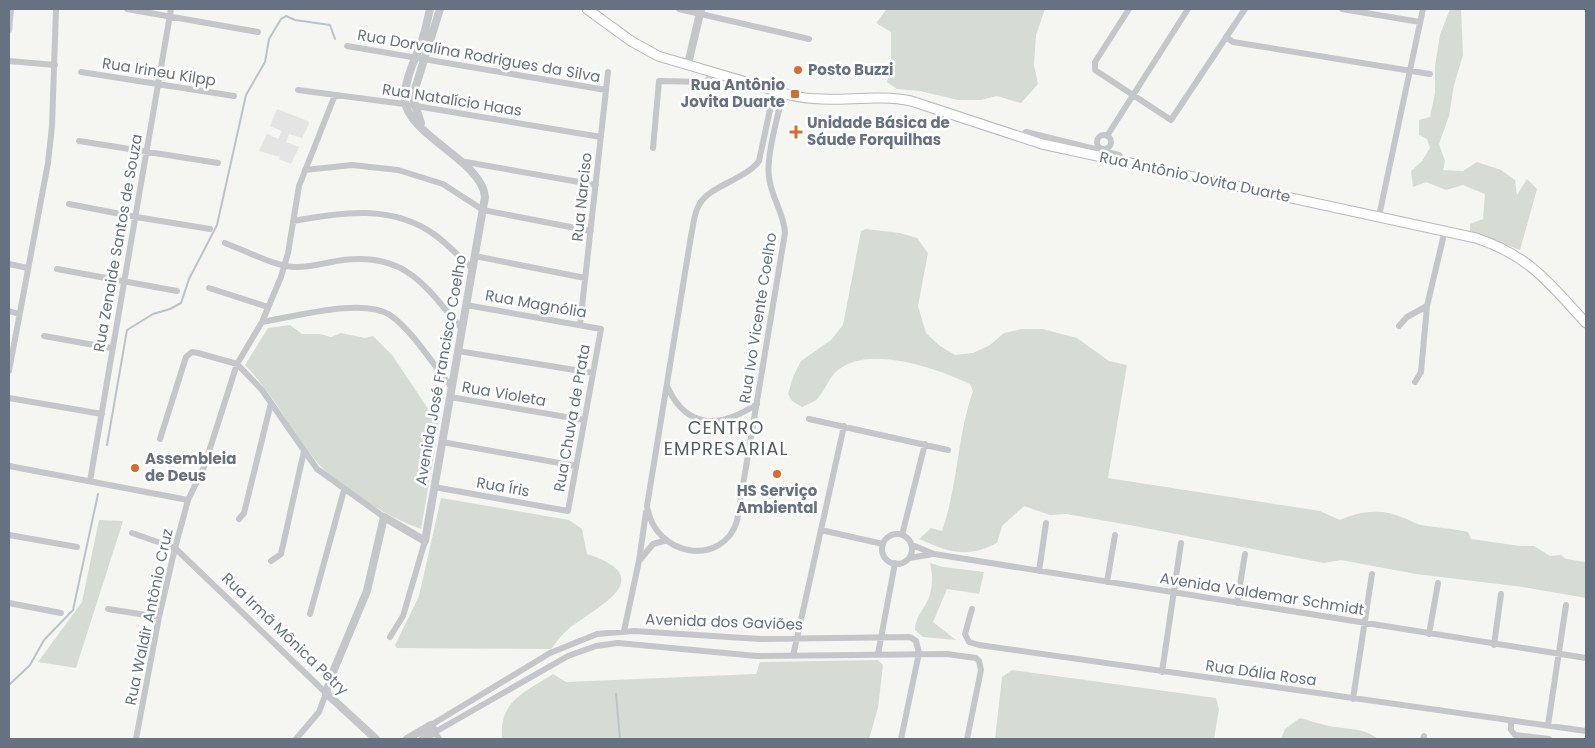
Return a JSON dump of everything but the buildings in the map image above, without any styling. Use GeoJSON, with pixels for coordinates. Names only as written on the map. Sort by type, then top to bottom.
{"type":"FeatureCollection","features":[{"type":"Feature","properties":{"kind":"main road","name":"Rua Antônio Jovita Duarte"},"geometry":{"type":"LineString","coordinates":[[587,9],[639,46],[662,57],[779,92],[812,99],[900,99],[1021,138],[1124,163],[1445,230],[1488,242],[1520,257],[1541,273],[1586,323]]}},
{"type":"Feature","properties":{"kind":"street"},"geometry":{"type":"LineString","coordinates":[[9,30],[11,9]]}},
{"type":"Feature","properties":{"kind":"street"},"geometry":{"type":"LineString","coordinates":[[9,371],[48,163],[55,65],[56,9]]}},
{"type":"Feature","properties":{"kind":"street"},"geometry":{"type":"LineString","coordinates":[[127,9],[171,12],[258,32]]}},
{"type":"Feature","properties":{"kind":"street"},"geometry":{"type":"LineString","coordinates":[[406,104],[406,87],[430,9]]}},
{"type":"Feature","properties":{"kind":"street","name":"Avenida José Francisco Coelho"},"geometry":{"type":"LineString","coordinates":[[423,128],[413,96],[414,87],[440,9]]}},
{"type":"Feature","properties":{"kind":"street"},"geometry":{"type":"LineString","coordinates":[[679,9],[700,11],[809,39]]}},
{"type":"Feature","properties":{"kind":"street"},"geometry":{"type":"LineString","coordinates":[[1129,9],[1094,62],[1094,67],[1098,73],[1171,120],[1244,9]]}},
{"type":"Feature","properties":{"kind":"street"},"geometry":{"type":"LineString","coordinates":[[1101,150],[1097,143],[1098,138],[1106,136],[1188,9]]}},
{"type":"Feature","properties":{"kind":"street"},"geometry":{"type":"LineString","coordinates":[[1342,9],[1420,22]]}},
{"type":"Feature","properties":{"kind":"street"},"geometry":{"type":"LineString","coordinates":[[1379,216],[1423,9]]}},
{"type":"Feature","properties":{"kind":"street"},"geometry":{"type":"LineString","coordinates":[[688,64],[700,11]]}},
{"type":"Feature","properties":{"kind":"street","name":"Rua Zenaide Santos de Souza"},"geometry":{"type":"LineString","coordinates":[[90,481],[122,282],[136,217],[171,12]]}},
{"type":"Feature","properties":{"kind":"street"},"geometry":{"type":"LineString","coordinates":[[1226,37],[1233,42],[1430,74]]}},
{"type":"Feature","properties":{"kind":"street","name":"Rua Dorvalina Rodrigues da Silva"},"geometry":{"type":"LineString","coordinates":[[347,46],[606,90]]}},
{"type":"Feature","properties":{"kind":"street"},"geometry":{"type":"LineString","coordinates":[[9,61],[55,65]]}},
{"type":"Feature","properties":{"kind":"street"},"geometry":{"type":"LineString","coordinates":[[653,148],[659,81],[703,82],[708,80],[712,71]]}},
{"type":"Feature","properties":{"kind":"street","name":"Rua Irineu Kilpp"},"geometry":{"type":"LineString","coordinates":[[81,72],[234,96]]}},
{"type":"Feature","properties":{"kind":"street","name":"Rua Narciso"},"geometry":{"type":"LineString","coordinates":[[580,325],[608,72]]}},
{"type":"Feature","properties":{"kind":"street","name":"Rua Natalício Haas"},"geometry":{"type":"LineString","coordinates":[[298,90],[406,104],[601,137]]}},
{"type":"Feature","properties":{"kind":"street"},"geometry":{"type":"LineString","coordinates":[[624,631],[640,561],[647,506],[698,206],[721,187],[755,166],[760,157],[779,92]]}},
{"type":"Feature","properties":{"kind":"street","name":"Rua Ivo Vicente Coelho"},"geometry":{"type":"LineString","coordinates":[[664,541],[686,550],[704,550],[720,544],[732,533],[740,510],[785,232],[783,217],[771,187],[768,170],[779,92]]}},
{"type":"Feature","properties":{"kind":"street","name":"Rua Waldir Antônio Cruz"},"geometry":{"type":"LineString","coordinates":[[136,739],[159,617],[188,500],[200,475],[237,364],[262,322],[285,265],[299,186],[335,95]]}},
{"type":"Feature","properties":{"kind":"street","name":"Avenida José Francisco Coelho"},"geometry":{"type":"LineString","coordinates":[[390,637],[403,616],[425,541],[485,194],[482,184],[460,161],[440,146],[412,116],[406,104]]}},
{"type":"Feature","properties":{"kind":"street"},"geometry":{"type":"LineString","coordinates":[[1021,138],[1026,132],[1101,150],[1119,155],[1124,163]]}},
{"type":"Feature","properties":{"kind":"street"},"geometry":{"type":"LineString","coordinates":[[1101,150],[1110,146],[1110,139],[1106,136]]}},
{"type":"Feature","properties":{"kind":"street"},"geometry":{"type":"LineString","coordinates":[[79,141],[218,163]]}},
{"type":"Feature","properties":{"kind":"street"},"geometry":{"type":"LineString","coordinates":[[460,161],[596,184]]}},
{"type":"Feature","properties":{"kind":"street"},"geometry":{"type":"LineString","coordinates":[[305,170],[352,165],[398,170],[443,184],[483,210],[591,231]]}},
{"type":"Feature","properties":{"kind":"street"},"geometry":{"type":"LineString","coordinates":[[755,166],[768,170]]}},
{"type":"Feature","properties":{"kind":"street"},"geometry":{"type":"LineString","coordinates":[[69,204],[136,217],[210,228]]}},
{"type":"Feature","properties":{"kind":"street"},"geometry":{"type":"LineString","coordinates":[[293,220],[356,212],[406,220],[435,235],[473,269]]}},
{"type":"Feature","properties":{"kind":"street"},"geometry":{"type":"LineString","coordinates":[[1415,382],[1421,372],[1427,306],[1445,230]]}},
{"type":"Feature","properties":{"kind":"street"},"geometry":{"type":"LineString","coordinates":[[225,243],[296,268],[353,260],[392,264],[415,276],[462,329]]}},
{"type":"Feature","properties":{"kind":"street"},"geometry":{"type":"LineString","coordinates":[[475,256],[585,278]]}},
{"type":"Feature","properties":{"kind":"street"},"geometry":{"type":"LineString","coordinates":[[9,264],[28,268]]}},
{"type":"Feature","properties":{"kind":"street"},"geometry":{"type":"LineString","coordinates":[[57,269],[177,291]]}},
{"type":"Feature","properties":{"kind":"street"},"geometry":{"type":"LineString","coordinates":[[209,288],[268,307]]}},
{"type":"Feature","properties":{"kind":"street","name":"Rua Magnólia"},"geometry":{"type":"LineString","coordinates":[[466,305],[601,328]]}},
{"type":"Feature","properties":{"kind":"street"},"geometry":{"type":"LineString","coordinates":[[1400,326],[1407,317],[1427,306]]}},
{"type":"Feature","properties":{"kind":"street"},"geometry":{"type":"LineString","coordinates":[[262,322],[353,307],[378,310],[390,316],[405,329],[452,388]]}},
{"type":"Feature","properties":{"kind":"street"},"geometry":{"type":"LineString","coordinates":[[9,312],[19,314]]}},
{"type":"Feature","properties":{"kind":"street","name":"Rua Chuva de Prata"},"geometry":{"type":"LineString","coordinates":[[568,511],[601,328]]}},
{"type":"Feature","properties":{"kind":"street"},"geometry":{"type":"LineString","coordinates":[[44,336],[111,348]]}},
{"type":"Feature","properties":{"kind":"street"},"geometry":{"type":"LineString","coordinates":[[458,350],[593,373]]}},
{"type":"Feature","properties":{"kind":"street"},"geometry":{"type":"LineString","coordinates":[[160,439],[186,357],[192,352],[237,364],[253,379],[317,469],[384,517],[425,541]]}},
{"type":"Feature","properties":{"kind":"street"},"geometry":{"type":"LineString","coordinates":[[667,387],[680,407],[696,419],[705,421],[728,420],[757,404]]}},
{"type":"Feature","properties":{"kind":"street","name":"Rua Violeta"},"geometry":{"type":"LineString","coordinates":[[450,397],[584,420]]}},
{"type":"Feature","properties":{"kind":"street"},"geometry":{"type":"LineString","coordinates":[[9,398],[102,414]]}},
{"type":"Feature","properties":{"kind":"street"},"geometry":{"type":"LineString","coordinates":[[239,519],[244,513],[271,403]]}},
{"type":"Feature","properties":{"kind":"street"},"geometry":{"type":"LineString","coordinates":[[809,418],[948,450]]}},
{"type":"Feature","properties":{"kind":"street"},"geometry":{"type":"LineString","coordinates":[[793,656],[844,426]]}},
{"type":"Feature","properties":{"kind":"street"},"geometry":{"type":"LineString","coordinates":[[442,442],[576,466]]}},
{"type":"Feature","properties":{"kind":"street"},"geometry":{"type":"LineString","coordinates":[[902,535],[925,444]]}},
{"type":"Feature","properties":{"kind":"street"},"geometry":{"type":"LineString","coordinates":[[271,561],[281,554],[304,452]]}},
{"type":"Feature","properties":{"kind":"street"},"geometry":{"type":"LineString","coordinates":[[9,466],[188,500]]}},
{"type":"Feature","properties":{"kind":"street","name":"Rua Íris"},"geometry":{"type":"LineString","coordinates":[[434,487],[568,511]]}},
{"type":"Feature","properties":{"kind":"street"},"geometry":{"type":"LineString","coordinates":[[310,614],[344,490]]}},
{"type":"Feature","properties":{"kind":"street"},"geometry":{"type":"LineString","coordinates":[[640,561],[653,544],[664,541],[654,529],[647,506]]}},
{"type":"Feature","properties":{"kind":"street"},"geometry":{"type":"LineString","coordinates":[[296,739],[319,712],[345,642],[367,591],[384,517]]}},
{"type":"Feature","properties":{"kind":"street"},"geometry":{"type":"LineString","coordinates":[[1039,571],[1046,523]]}},
{"type":"Feature","properties":{"kind":"street"},"geometry":{"type":"LineString","coordinates":[[821,530],[883,544]]}},
{"type":"Feature","properties":{"kind":"street"},"geometry":{"type":"LineString","coordinates":[[132,533],[175,548]]}},
{"type":"Feature","properties":{"kind":"street"},"geometry":{"type":"LineString","coordinates":[[9,535],[77,547]]}},
{"type":"Feature","properties":{"kind":"street"},"geometry":{"type":"LineString","coordinates":[[895,564],[884,554],[883,544],[889,537],[902,535]]}},
{"type":"Feature","properties":{"kind":"street"},"geometry":{"type":"LineString","coordinates":[[902,535],[912,545],[934,554]]}},
{"type":"Feature","properties":{"kind":"street"},"geometry":{"type":"LineString","coordinates":[[1107,582],[1115,535]]}},
{"type":"Feature","properties":{"kind":"street"},"geometry":{"type":"LineString","coordinates":[[1162,672],[1172,592],[1181,543]]}},
{"type":"Feature","properties":{"kind":"street"},"geometry":{"type":"LineString","coordinates":[[909,558],[912,545]]}},
{"type":"Feature","properties":{"kind":"street","name":"Rua Irmã Mônica Petry"},"geometry":{"type":"LineString","coordinates":[[175,548],[376,739]]}},
{"type":"Feature","properties":{"kind":"street"},"geometry":{"type":"LineString","coordinates":[[895,564],[909,558],[934,554]]}},
{"type":"Feature","properties":{"kind":"street","name":"Avenida Valdemar Schmidt"},"geometry":{"type":"LineString","coordinates":[[934,554],[1586,658]]}},
{"type":"Feature","properties":{"kind":"street"},"geometry":{"type":"LineString","coordinates":[[1237,603],[1245,554]]}},
{"type":"Feature","properties":{"kind":"street"},"geometry":{"type":"LineString","coordinates":[[878,654],[895,564]]}},
{"type":"Feature","properties":{"kind":"street"},"geometry":{"type":"LineString","coordinates":[[1354,699],[1372,574]]}},
{"type":"Feature","properties":{"kind":"street"},"geometry":{"type":"LineString","coordinates":[[1429,634],[1438,583]]}},
{"type":"Feature","properties":{"kind":"street"},"geometry":{"type":"LineString","coordinates":[[1494,644],[1501,594]]}},
{"type":"Feature","properties":{"kind":"street"},"geometry":{"type":"LineString","coordinates":[[9,603],[61,613]]}},
{"type":"Feature","properties":{"kind":"street"},"geometry":{"type":"LineString","coordinates":[[1548,726],[1566,605]]}},
{"type":"Feature","properties":{"kind":"street"},"geometry":{"type":"LineString","coordinates":[[108,608],[159,617]]}},
{"type":"Feature","properties":{"kind":"street","name":"Rua Dália Rosa"},"geometry":{"type":"LineString","coordinates":[[972,609],[965,634],[969,642],[975,644],[1586,732]]}},
{"type":"Feature","properties":{"kind":"street","name":"Avenida dos Gaviões"},"geometry":{"type":"LineString","coordinates":[[435,732],[550,653],[582,638],[624,631],[760,639],[914,638],[919,653]]}},
{"type":"Feature","properties":{"kind":"street"},"geometry":{"type":"LineString","coordinates":[[690,648],[695,640],[692,635]]}},
{"type":"Feature","properties":{"kind":"street"},"geometry":{"type":"LineString","coordinates":[[582,638],[582,644],[586,648]]}},
{"type":"Feature","properties":{"kind":"street","name":"Avenida dos Gaviões"},"geometry":{"type":"LineString","coordinates":[[435,732],[557,662],[586,648],[618,643],[690,648],[757,656],[919,653],[976,658],[979,661],[981,670],[967,739]]}},
{"type":"Feature","properties":{"kind":"street"},"geometry":{"type":"LineString","coordinates":[[901,739],[919,653]]}},
{"type":"Feature","properties":{"kind":"street"},"geometry":{"type":"LineString","coordinates":[[1511,721],[1511,730],[1515,735],[1549,739]]}},
{"type":"Feature","properties":{"kind":"street"},"geometry":{"type":"LineString","coordinates":[[407,739],[435,732]]}},
{"type":"Feature","properties":{"kind":"street"},"geometry":{"type":"LineString","coordinates":[[423,739],[435,732]]}},
{"type":"Feature","properties":{"kind":"shaded area"},"geometry":{"type":"Polygon","coordinates":[[[887,9],[1045,9],[1036,35],[1034,65],[1038,84],[1021,103],[997,96],[981,100],[958,100],[920,91],[897,89],[887,82],[891,65],[891,32],[876,23],[887,9]]]}},
{"type":"Feature","properties":{"kind":"shaded area"},"geometry":{"type":"Polygon","coordinates":[[[1450,9],[1461,9],[1463,55],[1454,85],[1449,116],[1439,144],[1445,161],[1443,170],[1463,171],[1477,162],[1501,170],[1515,180],[1517,195],[1527,179],[1537,189],[1520,250],[1470,231],[1470,224],[1483,219],[1485,194],[1463,185],[1446,190],[1426,182],[1413,187],[1411,171],[1422,161],[1430,148],[1427,139],[1419,135],[1419,120],[1430,117],[1435,93],[1435,66],[1440,35],[1450,9]]]}},
{"type":"Feature","properties":{"kind":"shaded area"},"geometry":{"type":"Polygon","coordinates":[[[277,109],[308,121],[309,124],[302,138],[289,134],[286,142],[299,147],[291,164],[279,159],[280,157],[259,151],[267,134],[278,139],[282,131],[270,126],[277,109]]]}},
{"type":"Feature","properties":{"kind":"shaded area"},"geometry":{"type":"Polygon","coordinates":[[[866,229],[900,233],[917,238],[928,253],[918,306],[926,333],[940,346],[955,355],[973,353],[990,345],[1004,333],[1022,329],[1042,329],[1077,338],[1109,361],[1127,365],[1108,478],[1320,511],[1340,520],[1355,514],[1371,512],[1388,513],[1419,524],[1468,532],[1471,539],[1520,546],[1534,546],[1550,556],[1561,555],[1566,559],[1586,562],[1586,598],[1523,587],[1416,574],[1341,560],[1324,563],[1135,526],[1066,514],[1050,515],[1024,506],[1002,526],[997,543],[986,548],[976,551],[958,552],[919,539],[931,528],[942,531],[973,391],[970,384],[923,366],[885,359],[868,359],[852,363],[838,370],[817,399],[802,407],[792,401],[788,394],[793,377],[801,361],[831,340],[843,325],[861,231],[866,229]]]}},
{"type":"Feature","properties":{"kind":"shaded area"},"geometry":{"type":"Polygon","coordinates":[[[290,325],[302,334],[320,334],[331,337],[341,333],[365,338],[373,336],[392,355],[439,425],[421,529],[395,518],[365,501],[325,471],[245,365],[268,328],[290,325]]]}},
{"type":"Feature","properties":{"kind":"shaded area"},"geometry":{"type":"Polygon","coordinates":[[[441,498],[569,520],[582,529],[587,554],[608,563],[619,572],[621,581],[617,590],[609,600],[569,628],[551,649],[397,648],[395,645],[419,596],[441,498]]]}},
{"type":"Feature","properties":{"kind":"shaded area"},"geometry":{"type":"Polygon","coordinates":[[[99,520],[123,521],[76,668],[38,662],[82,602],[99,520]]]}},
{"type":"Feature","properties":{"kind":"shaded area"},"geometry":{"type":"Polygon","coordinates":[[[930,563],[943,567],[984,572],[979,594],[947,589],[933,622],[956,640],[923,637],[915,630],[918,618],[931,591],[930,563]]]}},
{"type":"Feature","properties":{"kind":"shaded area"},"geometry":{"type":"Polygon","coordinates":[[[878,660],[883,665],[878,708],[869,739],[502,739],[502,726],[509,706],[523,693],[553,674],[566,682],[756,674],[760,662],[878,660]]]}},
{"type":"Feature","properties":{"kind":"shaded area"},"geometry":{"type":"Polygon","coordinates":[[[1012,670],[1216,698],[1219,709],[1214,739],[995,739],[1002,677],[1012,670]]]}},
{"type":"Feature","properties":{"kind":"shaded area"},"geometry":{"type":"Polygon","coordinates":[[[1300,718],[1327,726],[1363,731],[1378,739],[1281,739],[1285,729],[1300,718]]]}},
{"type":"Feature","properties":{"kind":"waterway"},"geometry":{"type":"LineString","coordinates":[[107,445],[127,330],[153,314],[170,309],[181,303],[189,279],[217,225],[246,95],[265,62],[269,39],[281,19],[286,16],[295,20],[330,25],[335,39]]}},
{"type":"Feature","properties":{"kind":"waterway"},"geometry":{"type":"LineString","coordinates":[[9,685],[30,665],[44,640],[73,610],[98,494]]}},
{"type":"Feature","properties":{"kind":"waterway"},"geometry":{"type":"LineString","coordinates":[[616,694],[620,739]]}},
{"type":"Feature","properties":{"kind":"place","name":"Posto Buzzi"},"geometry":{"type":"Point","coordinates":[798,70]}},
{"type":"Feature","properties":{"kind":"place","name":"Rua Antônio Jovita Duarte"},"geometry":{"type":"Point","coordinates":[795,94]}},
{"type":"Feature","properties":{"kind":"place","name":"Unidade Básica de Sáude Forquilhas"},"geometry":{"type":"Point","coordinates":[796,132]}},
{"type":"Feature","properties":{"kind":"place","name":"Assembleia de Deus"},"geometry":{"type":"Point","coordinates":[135,468]}},
{"type":"Feature","properties":{"kind":"place","name":"HS Serviço Ambiental"},"geometry":{"type":"Point","coordinates":[777,474]}},
{"type":"Feature","properties":{"kind":"district","name":"CENTRO EMPRESARIAL"},"geometry":{"type":"Point","coordinates":[726,438]}}]}
